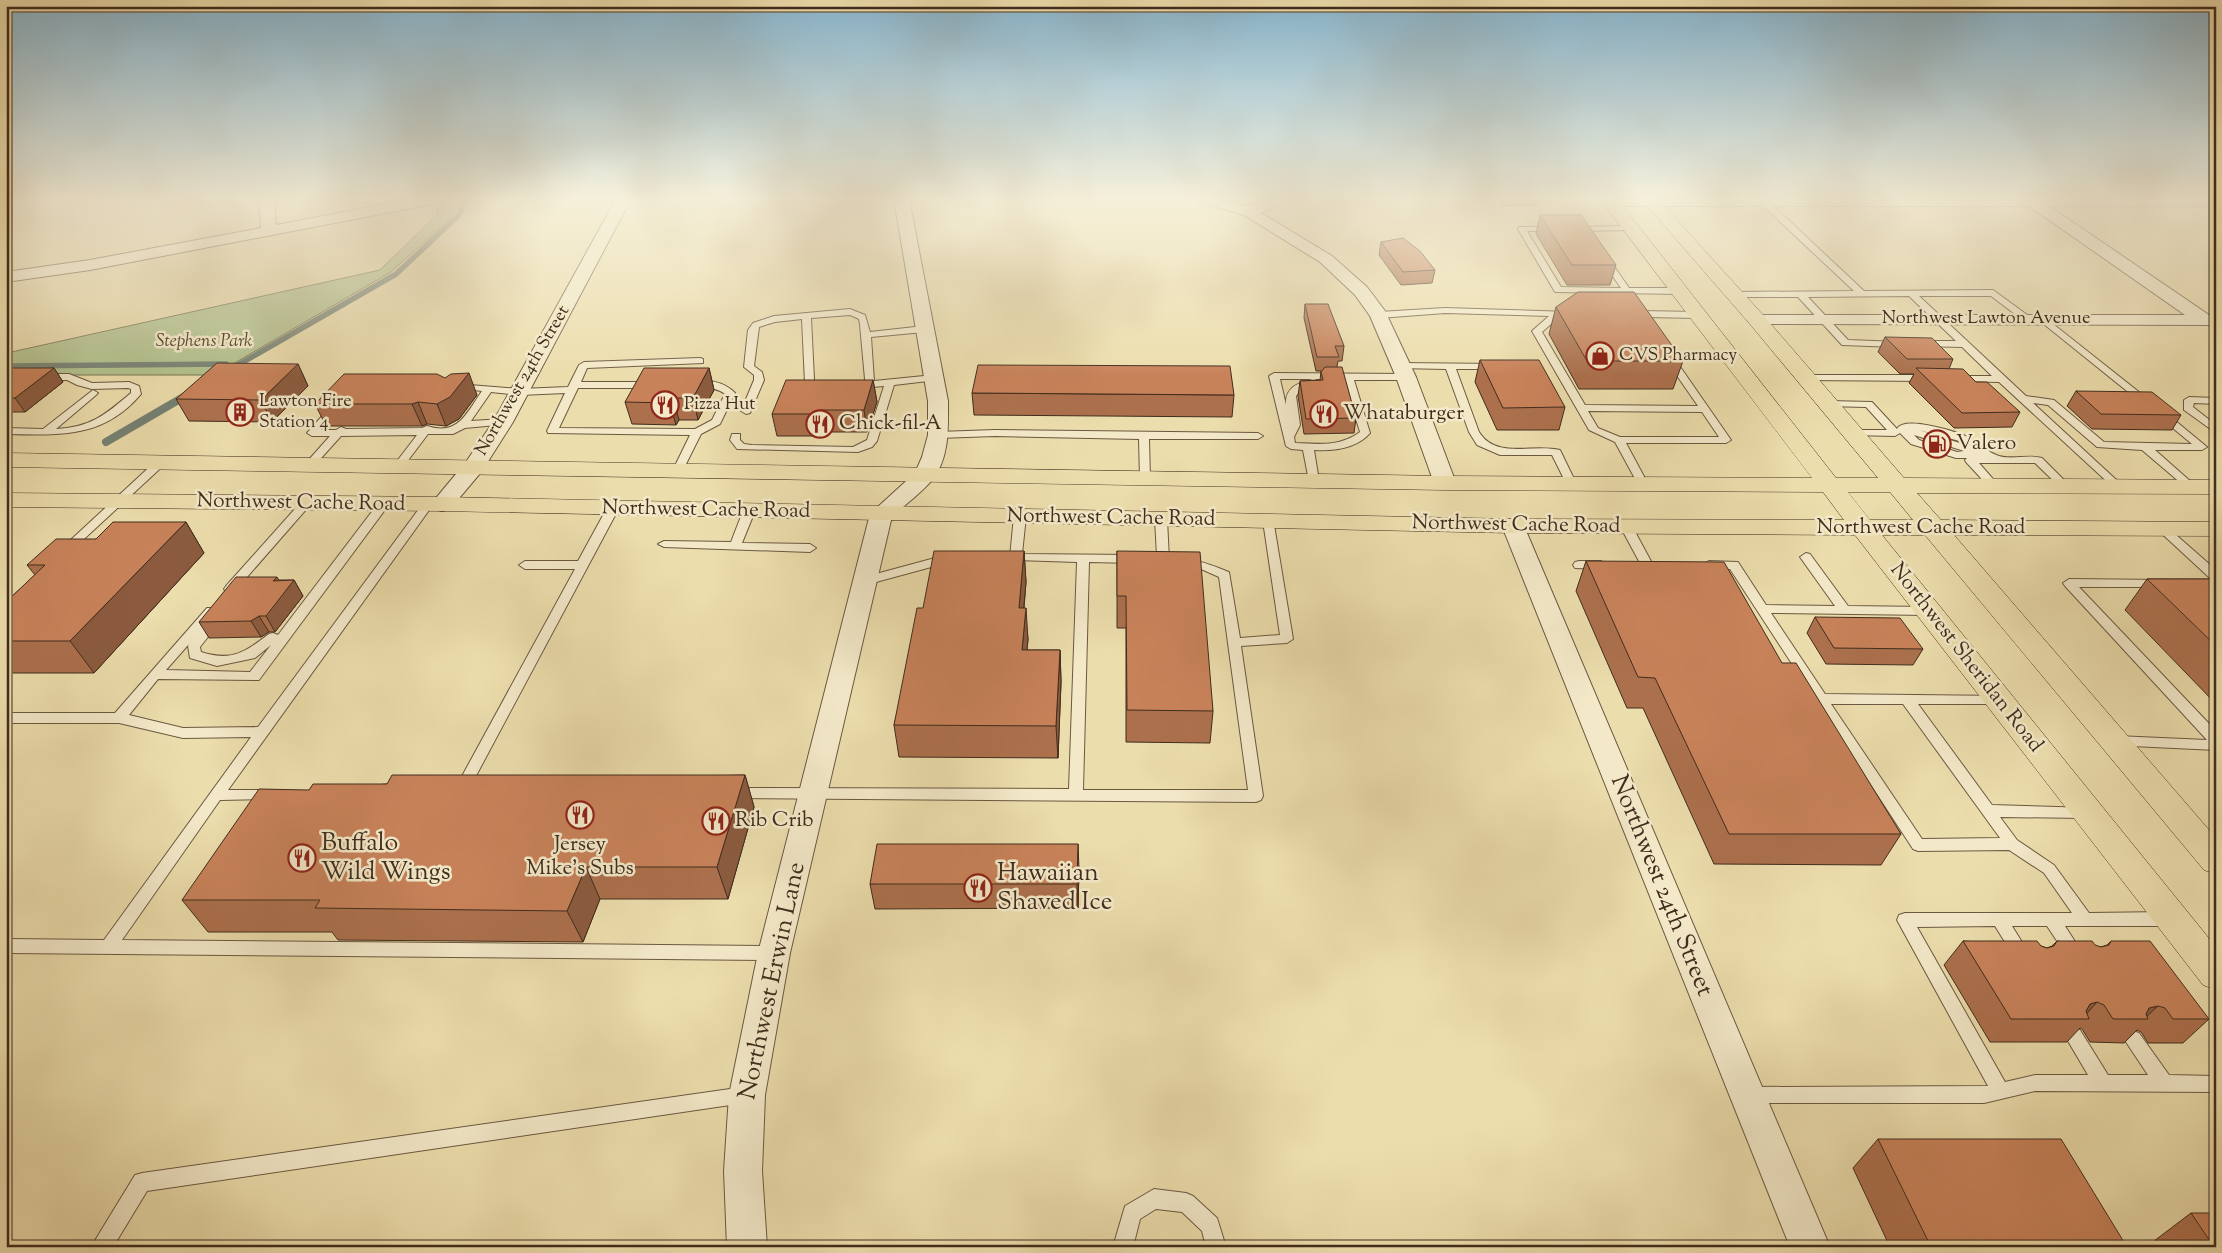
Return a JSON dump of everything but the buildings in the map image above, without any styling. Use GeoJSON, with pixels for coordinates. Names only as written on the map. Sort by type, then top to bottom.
{"type":"FeatureCollection","features":[{"type":"Feature","properties":{"kind":"main road","name":"Northwest Sheridan Road"},"geometry":{"type":"LineString","coordinates":[[1653,257],[1928,611],[2172,919],[2213,967]]}},
{"type":"Feature","properties":{"kind":"main road"},"geometry":{"type":"LineString","coordinates":[[1701,257],[2211,851]]}},
{"type":"Feature","properties":{"kind":"main road","name":"Northwest Cache Road"},"geometry":{"type":"LineString","coordinates":[[6,460],[1445,483],[2204,488]]}},
{"type":"Feature","properties":{"kind":"main road","name":"Northwest Cache Road"},"geometry":{"type":"LineString","coordinates":[[6,500],[384,503],[1513,526],[2216,530]]}},
{"type":"Feature","properties":{"kind":"street"},"geometry":{"type":"LineString","coordinates":[[6,277],[130,257]]}},
{"type":"Feature","properties":{"kind":"street","name":"Northwest 24th Street"},"geometry":{"type":"LineString","coordinates":[[435,504],[474,466],[503,422],[592,257]]}},
{"type":"Feature","properties":{"kind":"street"},"geometry":{"type":"LineString","coordinates":[[881,514],[924,476],[933,457],[938,435],[938,401],[911,257]]}},
{"type":"Feature","properties":{"kind":"street"},"geometry":{"type":"LineString","coordinates":[[1322,257],[1361,291],[1379,316],[1403,371],[1445,483]]}},
{"type":"Feature","properties":{"kind":"street"},"geometry":{"type":"LineString","coordinates":[[2116,257],[2212,323]]}},
{"type":"Feature","properties":{"kind":"street","name":"Northwest Lawton Avenue"},"geometry":{"type":"LineString","coordinates":[[1756,319],[2035,319],[2212,323]]}},
{"type":"Feature","properties":{"kind":"street","name":"Northwest Erwin Lane"},"geometry":{"type":"LineString","coordinates":[[747,1247],[743,1171],[747,1095],[774,953],[881,514]]}},
{"type":"Feature","properties":{"kind":"street","name":"Northwest 24th Street"},"geometry":{"type":"LineString","coordinates":[[1513,526],[1810,1247]]}},
{"type":"Feature","properties":{"kind":"lane"},"geometry":{"type":"LineString","coordinates":[[1539,257],[1558,290],[1679,291]]}},
{"type":"Feature","properties":{"kind":"lane"},"geometry":{"type":"LineString","coordinates":[[1604,257],[1627,291]]}},
{"type":"Feature","properties":{"kind":"lane"},"geometry":{"type":"LineString","coordinates":[[1823,257],[1862,294]]}},
{"type":"Feature","properties":{"kind":"lane"},"geometry":{"type":"LineString","coordinates":[[1734,294],[1993,293],[2070,342],[2202,447],[2101,445],[2051,402],[2023,399]]}},
{"type":"Feature","properties":{"kind":"lane"},"geometry":{"type":"LineString","coordinates":[[1800,294],[1845,343],[1965,344]]}},
{"type":"Feature","properties":{"kind":"lane"},"geometry":{"type":"LineString","coordinates":[[1912,294],[2119,487]]}},
{"type":"Feature","properties":{"kind":"lane"},"geometry":{"type":"LineString","coordinates":[[1379,316],[1414,311],[1455,310],[1575,314]]}},
{"type":"Feature","properties":{"kind":"lane"},"geometry":{"type":"LineString","coordinates":[[746,411],[759,380],[759,374],[749,367],[752,335],[756,325],[774,319],[850,312],[858,314],[862,318],[865,335],[870,379],[868,385]]}},
{"type":"Feature","properties":{"kind":"lane"},"geometry":{"type":"LineString","coordinates":[[1557,314],[1537,331],[1594,430],[1619,440],[1726,440],[1662,346]]}},
{"type":"Feature","properties":{"kind":"lane"},"geometry":{"type":"LineString","coordinates":[[1651,330],[1636,314],[1698,315]]}},
{"type":"Feature","properties":{"kind":"lane"},"geometry":{"type":"LineString","coordinates":[[806,316],[810,383],[828,386]]}},
{"type":"Feature","properties":{"kind":"lane"},"geometry":{"type":"LineString","coordinates":[[865,335],[924,329]]}},
{"type":"Feature","properties":{"kind":"lane"},"geometry":{"type":"LineString","coordinates":[[690,385],[719,385],[730,393],[716,422],[697,432],[552,431],[584,365],[700,361]]}},
{"type":"Feature","properties":{"kind":"lane"},"geometry":{"type":"LineString","coordinates":[[1450,366],[1474,432],[1481,443],[1500,452],[1556,452],[1571,483]]}},
{"type":"Feature","properties":{"kind":"lane"},"geometry":{"type":"LineString","coordinates":[[1289,437],[1295,425],[1290,401],[1291,392],[1297,386],[1312,382],[1350,382],[1403,371],[1450,366],[1502,366]]}},
{"type":"Feature","properties":{"kind":"lane"},"geometry":{"type":"LineString","coordinates":[[1274,376],[1350,382],[1365,433],[1357,441],[1339,447],[1291,446],[1274,376]]}},
{"type":"Feature","properties":{"kind":"lane"},"geometry":{"type":"LineString","coordinates":[[6,431],[71,431],[90,426],[106,418],[136,394],[136,388],[129,385],[92,386],[80,383],[69,377],[32,377]]}},
{"type":"Feature","properties":{"kind":"lane"},"geometry":{"type":"LineString","coordinates":[[848,385],[889,384],[934,378]]}},
{"type":"Feature","properties":{"kind":"lane"},"geometry":{"type":"LineString","coordinates":[[1806,378],[2001,379]]}},
{"type":"Feature","properties":{"kind":"lane"},"geometry":{"type":"LineString","coordinates":[[736,436],[735,440],[741,446],[752,448],[854,450],[868,446],[872,441],[889,384]]}},
{"type":"Feature","properties":{"kind":"lane"},"geometry":{"type":"LineString","coordinates":[[454,389],[488,389],[520,392],[661,385]]}},
{"type":"Feature","properties":{"kind":"lane"},"geometry":{"type":"LineString","coordinates":[[342,400],[312,433],[341,430],[427,429],[453,431],[463,425],[488,389]]}},
{"type":"Feature","properties":{"kind":"lane"},"geometry":{"type":"LineString","coordinates":[[47,431],[93,393]]}},
{"type":"Feature","properties":{"kind":"lane"},"geometry":{"type":"LineString","coordinates":[[2216,401],[2190,400],[2188,408],[2216,430]]}},
{"type":"Feature","properties":{"kind":"lane"},"geometry":{"type":"LineString","coordinates":[[1828,404],[1869,404],[1895,433],[1854,433]]}},
{"type":"Feature","properties":{"kind":"lane"},"geometry":{"type":"LineString","coordinates":[[1582,408],[1705,409]]}},
{"type":"Feature","properties":{"kind":"lane"},"geometry":{"type":"LineString","coordinates":[[1884,421],[1902,428],[1926,427],[1966,440],[1987,454],[2001,460]]}},
{"type":"Feature","properties":{"kind":"lane"},"geometry":{"type":"LineString","coordinates":[[463,425],[503,422]]}},
{"type":"Feature","properties":{"kind":"lane"},"geometry":{"type":"LineString","coordinates":[[1902,428],[1915,442],[1956,455],[1987,454]]}},
{"type":"Feature","properties":{"kind":"lane"},"geometry":{"type":"LineString","coordinates":[[399,465],[427,429]]}},
{"type":"Feature","properties":{"kind":"lane"},"geometry":{"type":"LineString","coordinates":[[310,464],[341,430]]}},
{"type":"Feature","properties":{"kind":"lane"},"geometry":{"type":"LineString","coordinates":[[678,470],[697,432]]}},
{"type":"Feature","properties":{"kind":"lane"},"geometry":{"type":"LineString","coordinates":[[938,435],[994,433],[1258,436]]}},
{"type":"Feature","properties":{"kind":"lane"},"geometry":{"type":"LineString","coordinates":[[1144,436],[1145,479]]}},
{"type":"Feature","properties":{"kind":"lane"},"geometry":{"type":"LineString","coordinates":[[1619,440],[1643,484]]}},
{"type":"Feature","properties":{"kind":"lane"},"geometry":{"type":"LineString","coordinates":[[1308,446],[1314,481]]}},
{"type":"Feature","properties":{"kind":"lane"},"geometry":{"type":"LineString","coordinates":[[2145,446],[2204,488]]}},
{"type":"Feature","properties":{"kind":"lane"},"geometry":{"type":"LineString","coordinates":[[1996,487],[1970,460],[2038,460],[2066,487]]}},
{"type":"Feature","properties":{"kind":"lane"},"geometry":{"type":"LineString","coordinates":[[55,560],[161,462]]}},
{"type":"Feature","properties":{"kind":"lane"},"geometry":{"type":"LineString","coordinates":[[119,718],[155,674],[226,600],[306,503]]}},
{"type":"Feature","properties":{"kind":"lane"},"geometry":{"type":"LineString","coordinates":[[155,674],[254,677],[384,503]]}},
{"type":"Feature","properties":{"kind":"lane"},"geometry":{"type":"LineString","coordinates":[[108,947],[262,732],[435,504]]}},
{"type":"Feature","properties":{"kind":"lane"},"geometry":{"type":"LineString","coordinates":[[477,795],[454,795],[613,508]]}},
{"type":"Feature","properties":{"kind":"lane"},"geometry":{"type":"LineString","coordinates":[[735,546],[748,511]]}},
{"type":"Feature","properties":{"kind":"lane"},"geometry":{"type":"LineString","coordinates":[[719,793],[814,792],[1256,796],[1236,642],[1225,575],[1203,566],[1163,560],[1011,557],[1020,516]]}},
{"type":"Feature","properties":{"kind":"lane"},"geometry":{"type":"LineString","coordinates":[[1161,519],[1163,560]]}},
{"type":"Feature","properties":{"kind":"lane"},"geometry":{"type":"LineString","coordinates":[[1236,642],[1287,639],[1269,521]]}},
{"type":"Feature","properties":{"kind":"lane"},"geometry":{"type":"LineString","coordinates":[[1579,565],[1652,565],[1626,526]]}},
{"type":"Feature","properties":{"kind":"lane"},"geometry":{"type":"LineString","coordinates":[[2163,529],[2212,581]]}},
{"type":"Feature","properties":{"kind":"lane"},"geometry":{"type":"LineString","coordinates":[[664,544],[810,548]]}},
{"type":"Feature","properties":{"kind":"lane"},"geometry":{"type":"LineString","coordinates":[[1806,557],[1844,610]]}},
{"type":"Feature","properties":{"kind":"lane"},"geometry":{"type":"LineString","coordinates":[[1076,794],[1083,558]]}},
{"type":"Feature","properties":{"kind":"lane"},"geometry":{"type":"LineString","coordinates":[[865,582],[935,562],[962,560]]}},
{"type":"Feature","properties":{"kind":"lane"},"geometry":{"type":"LineString","coordinates":[[524,565],[582,565]]}},
{"type":"Feature","properties":{"kind":"lane"},"geometry":{"type":"LineString","coordinates":[[1695,565],[1734,565],[1918,845],[2012,844]]}},
{"type":"Feature","properties":{"kind":"lane"},"geometry":{"type":"LineString","coordinates":[[2177,583],[2069,583],[2216,740]]}},
{"type":"Feature","properties":{"kind":"lane"},"geometry":{"type":"LineString","coordinates":[[304,597],[320,589]]}},
{"type":"Feature","properties":{"kind":"lane"},"geometry":{"type":"LineString","coordinates":[[226,600],[194,646],[195,655],[217,662],[250,655],[273,637]]}},
{"type":"Feature","properties":{"kind":"lane"},"geometry":{"type":"LineString","coordinates":[[1762,609],[1928,611]]}},
{"type":"Feature","properties":{"kind":"lane"},"geometry":{"type":"LineString","coordinates":[[1821,699],[1998,699]]}},
{"type":"Feature","properties":{"kind":"lane"},"geometry":{"type":"LineString","coordinates":[[1908,699],[2012,844],[2049,868],[2085,919]]}},
{"type":"Feature","properties":{"kind":"lane"},"geometry":{"type":"LineString","coordinates":[[6,718],[119,718],[183,733],[262,732]]}},
{"type":"Feature","properties":{"kind":"lane"},"geometry":{"type":"LineString","coordinates":[[2115,741],[2216,745]]}},
{"type":"Feature","properties":{"kind":"lane"},"geometry":{"type":"LineString","coordinates":[[216,795],[285,795]]}},
{"type":"Feature","properties":{"kind":"lane"},"geometry":{"type":"LineString","coordinates":[[1988,812],[2087,812]]}},
{"type":"Feature","properties":{"kind":"lane"},"geometry":{"type":"LineString","coordinates":[[1999,919],[2027,963]]}},
{"type":"Feature","properties":{"kind":"lane"},"geometry":{"type":"LineString","coordinates":[[2051,919],[2080,962]]}},
{"type":"Feature","properties":{"kind":"lane"},"geometry":{"type":"LineString","coordinates":[[2001,1091],[1905,920],[2172,919]]}},
{"type":"Feature","properties":{"kind":"lane"},"geometry":{"type":"LineString","coordinates":[[6,946],[774,953]]}},
{"type":"Feature","properties":{"kind":"lane"},"geometry":{"type":"LineString","coordinates":[[2074,1036],[2103,1083]]}},
{"type":"Feature","properties":{"kind":"lane"},"geometry":{"type":"LineString","coordinates":[[2133,1039],[2165,1084]]}},
{"type":"Feature","properties":{"kind":"lane"},"geometry":{"type":"LineString","coordinates":[[1748,1095],[1984,1095],[2035,1083],[2216,1084]]}},
{"type":"Feature","properties":{"kind":"lane"},"geometry":{"type":"LineString","coordinates":[[101,1247],[142,1182],[747,1095]]}},
{"type":"Feature","properties":{"kind":"lane"},"geometry":{"type":"LineString","coordinates":[[1123,1247],[1132,1213],[1154,1199],[1186,1203],[1210,1225],[1216,1247]]}},
{"type":"Feature","properties":{"kind":"green space","name":"Stephens Park"},"geometry":{"type":"Polygon","coordinates":[[[393,257],[407,257],[391,272],[214,375],[6,375],[7,353],[380,270],[393,257]]]}},
{"type":"Feature","properties":{"kind":"waterway"},"geometry":{"type":"LineString","coordinates":[[231,369],[396,274],[414,257]]}},
{"type":"Feature","properties":{"kind":"waterway"},"geometry":{"type":"LineString","coordinates":[[6,366],[226,364]]}},
{"type":"Feature","properties":{"kind":"waterway"},"geometry":{"type":"LineString","coordinates":[[106,442],[187,395]]}},
{"type":"Feature","properties":{"kind":"place","name":"CVS Pharmacy"},"geometry":{"type":"Point","coordinates":[1600,356]}},
{"type":"Feature","properties":{"kind":"place","name":"Pizza Hut"},"geometry":{"type":"Point","coordinates":[665,405]}},
{"type":"Feature","properties":{"kind":"place","name":"Lawton Fire Station 4"},"geometry":{"type":"Point","coordinates":[240,412]}},
{"type":"Feature","properties":{"kind":"place","name":"Whataburger"},"geometry":{"type":"Point","coordinates":[1324,414]}},
{"type":"Feature","properties":{"kind":"place","name":"Chick-fil-A"},"geometry":{"type":"Point","coordinates":[820,424]}},
{"type":"Feature","properties":{"kind":"place","name":"Valero"},"geometry":{"type":"Point","coordinates":[1937,444]}},
{"type":"Feature","properties":{"kind":"place","name":"Jersey Mike's Subs"},"geometry":{"type":"Point","coordinates":[580,815]}},
{"type":"Feature","properties":{"kind":"place","name":"Rib Crib"},"geometry":{"type":"Point","coordinates":[716,821]}},
{"type":"Feature","properties":{"kind":"place","name":"Buffalo Wild Wings"},"geometry":{"type":"Point","coordinates":[302,858]}},
{"type":"Feature","properties":{"kind":"place","name":"Hawaiian Shaved Ice"},"geometry":{"type":"Point","coordinates":[978,888]}}]}
